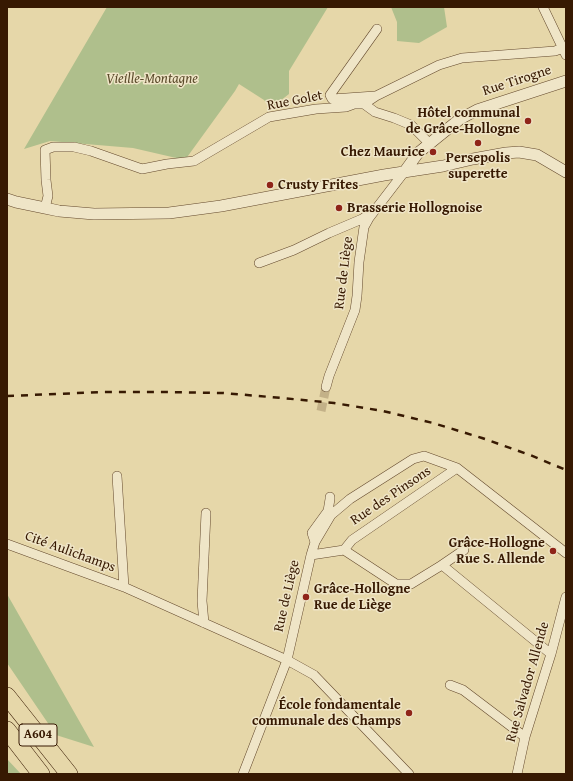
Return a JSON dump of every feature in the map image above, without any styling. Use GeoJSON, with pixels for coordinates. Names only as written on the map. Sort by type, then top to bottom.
{"type":"FeatureCollection","features":[{"type":"Feature","properties":{"kind":"highway","name":"A604"},"geometry":{"type":"LineString","coordinates":[[7,696],[69,774]]}},
{"type":"Feature","properties":{"kind":"highway","name":"A604"},"geometry":{"type":"LineString","coordinates":[[7,730],[41,774]]}},
{"type":"Feature","properties":{"kind":"street"},"geometry":{"type":"LineString","coordinates":[[543,7],[564,52]]}},
{"type":"Feature","properties":{"kind":"street"},"geometry":{"type":"LineString","coordinates":[[376,96],[332,99],[330,95],[377,29]]}},
{"type":"Feature","properties":{"kind":"street","name":"Rue Golet"},"geometry":{"type":"LineString","coordinates":[[45,208],[48,196],[45,150],[53,147],[74,147],[91,151],[142,169],[194,161],[269,117],[316,109],[346,108],[354,104],[364,104],[376,96],[439,65],[462,58],[564,52]]}},
{"type":"Feature","properties":{"kind":"street","name":"Rue Tirogne"},"geometry":{"type":"LineString","coordinates":[[405,171],[418,152],[460,119],[477,110],[566,81]]}},
{"type":"Feature","properties":{"kind":"street"},"geometry":{"type":"LineString","coordinates":[[364,104],[375,112],[411,125],[430,144]]}},
{"type":"Feature","properties":{"kind":"street"},"geometry":{"type":"LineString","coordinates":[[7,199],[59,211],[94,214],[168,213],[221,206],[405,171],[431,168],[473,159],[519,152],[536,155],[566,172]]}},
{"type":"Feature","properties":{"kind":"street","name":"Rue de Liège"},"geometry":{"type":"LineString","coordinates":[[326,387],[355,310],[364,227],[374,211],[405,171]]}},
{"type":"Feature","properties":{"kind":"street"},"geometry":{"type":"LineString","coordinates":[[259,263],[294,250],[362,219],[374,211]]}},
{"type":"Feature","properties":{"kind":"street"},"geometry":{"type":"LineString","coordinates":[[315,542],[331,515],[350,499],[413,459],[424,456],[457,468],[566,553]]}},
{"type":"Feature","properties":{"kind":"street","name":"Rue des Pinsons"},"geometry":{"type":"LineString","coordinates":[[344,550],[352,540],[457,468]]}},
{"type":"Feature","properties":{"kind":"street","name":"Cité Aulichamps"},"geometry":{"type":"LineString","coordinates":[[117,476],[124,587]]}},
{"type":"Feature","properties":{"kind":"street","name":"Rue de Liège"},"geometry":{"type":"LineString","coordinates":[[243,774],[287,660],[315,542],[312,533],[328,511],[330,497]]}},
{"type":"Feature","properties":{"kind":"street"},"geometry":{"type":"LineString","coordinates":[[204,623],[202,601],[206,513]]}},
{"type":"Feature","properties":{"kind":"street","name":"Cité Aulichamps"},"geometry":{"type":"LineString","coordinates":[[7,544],[124,587],[287,660],[314,675],[409,774]]}},
{"type":"Feature","properties":{"kind":"street"},"geometry":{"type":"LineString","coordinates":[[311,555],[344,550],[396,584],[411,584],[442,566],[464,550]]}},
{"type":"Feature","properties":{"kind":"street"},"geometry":{"type":"LineString","coordinates":[[442,566],[551,654]]}},
{"type":"Feature","properties":{"kind":"street","name":"Rue Salvador Allende"},"geometry":{"type":"LineString","coordinates":[[517,774],[525,737],[551,654],[566,597]]}},
{"type":"Feature","properties":{"kind":"street"},"geometry":{"type":"LineString","coordinates":[[450,685],[462,690],[525,737]]}},
{"type":"Feature","properties":{"kind":"green space","name":"Vieille-Montagne"},"geometry":{"type":"Polygon","coordinates":[[[107,7],[328,7],[289,71],[289,94],[271,108],[264,100],[239,84],[185,160],[133,148],[50,141],[24,149],[107,7]]]}},
{"type":"Feature","properties":{"kind":"green space"},"geometry":{"type":"Polygon","coordinates":[[[391,7],[444,7],[447,27],[419,43],[397,41],[397,22],[391,7]]]}},
{"type":"Feature","properties":{"kind":"green space"},"geometry":{"type":"Polygon","coordinates":[[[7,594],[94,747],[56,735],[7,663],[7,594]]]}},
{"type":"Feature","properties":{"kind":"green space"},"geometry":{"type":"Polygon","coordinates":[[[7,759],[21,774],[7,774],[7,759]]]}},
{"type":"Feature","properties":{"kind":"tunnel"},"geometry":{"type":"LineString","coordinates":[[321,411],[326,387]]}},
{"type":"Feature","properties":{"kind":"railway"},"geometry":{"type":"LineString","coordinates":[[7,396],[104,392],[223,393],[334,403],[383,411],[433,423],[482,438],[530,455],[566,470]]}},
{"type":"Feature","properties":{"kind":"place","name":"Hôtel communal de Grâce-Hollogne"},"geometry":{"type":"Point","coordinates":[528,121]}},
{"type":"Feature","properties":{"kind":"place","name":"Persepolis superette"},"geometry":{"type":"Point","coordinates":[478,143]}},
{"type":"Feature","properties":{"kind":"place","name":"Chez Maurice"},"geometry":{"type":"Point","coordinates":[433,152]}},
{"type":"Feature","properties":{"kind":"place","name":"Crusty Frites"},"geometry":{"type":"Point","coordinates":[270,185]}},
{"type":"Feature","properties":{"kind":"place","name":"Brasserie Hollognoise"},"geometry":{"type":"Point","coordinates":[339,208]}},
{"type":"Feature","properties":{"kind":"place","name":"Grâce-Hollogne Rue S. Allende"},"geometry":{"type":"Point","coordinates":[553,551]}},
{"type":"Feature","properties":{"kind":"place","name":"Grâce-Hollogne Rue de Liège"},"geometry":{"type":"Point","coordinates":[306,597]}},
{"type":"Feature","properties":{"kind":"place","name":"École fondamentale communale des Champs"},"geometry":{"type":"Point","coordinates":[409,713]}}]}
